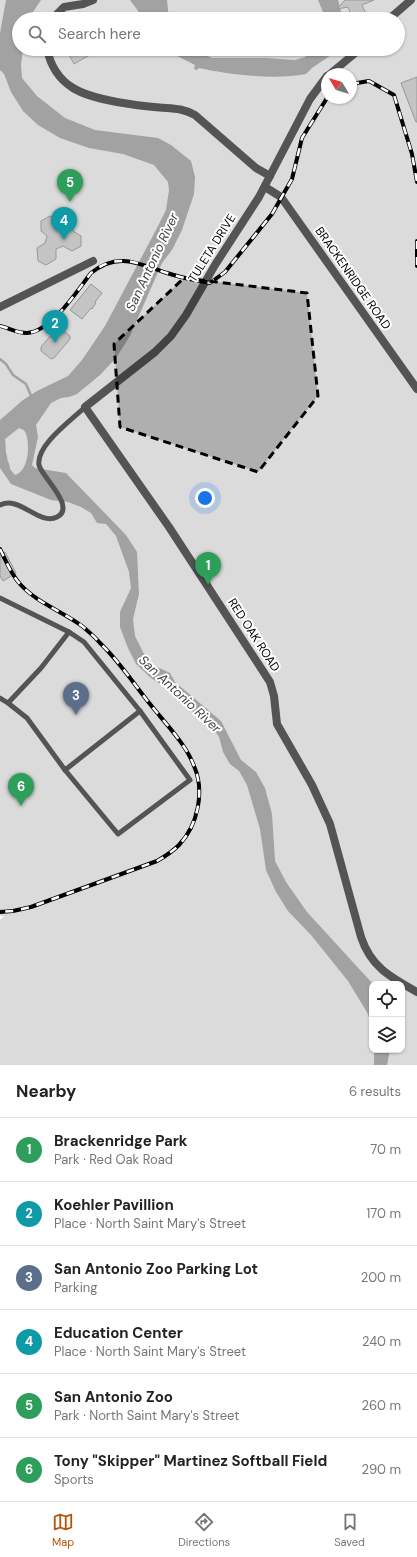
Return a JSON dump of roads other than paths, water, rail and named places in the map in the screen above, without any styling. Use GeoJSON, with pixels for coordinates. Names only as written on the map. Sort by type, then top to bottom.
{"type":"FeatureCollection","features":[{"type":"Feature","properties":{"kind":"street"},"geometry":{"type":"LineString","coordinates":[[59,12],[64,7],[83,4],[93,0]]}},
{"type":"Feature","properties":{"kind":"street"},"geometry":{"type":"LineString","coordinates":[[397,12],[411,0]]}},
{"type":"Feature","properties":{"kind":"street"},"geometry":{"type":"LineString","coordinates":[[49,56],[57,74],[66,83],[89,96],[139,106],[176,108],[195,115],[253,165],[270,176]]}},
{"type":"Feature","properties":{"kind":"street"},"geometry":{"type":"LineString","coordinates":[[337,68],[352,56]]}},
{"type":"Feature","properties":{"kind":"street","name":"TULETA DRIVE"},"geometry":{"type":"LineString","coordinates":[[85,407],[154,352],[171,336],[265,187],[310,99],[321,84]]}},
{"type":"Feature","properties":{"kind":"street","name":"BRACKENRIDGE ROAD"},"geometry":{"type":"LineString","coordinates":[[265,187],[281,197],[417,390]]}},
{"type":"Feature","properties":{"kind":"street"},"geometry":{"type":"LineString","coordinates":[[0,307],[93,261]]}},
{"type":"Feature","properties":{"kind":"street","name":"RED OAK ROAD"},"geometry":{"type":"LineString","coordinates":[[85,407],[170,527],[266,676],[273,690],[277,724],[312,785],[330,824],[366,952],[376,965],[383,971],[417,992]]}},
{"type":"Feature","properties":{"kind":"lane"},"geometry":{"type":"LineString","coordinates":[[0,505],[5,502],[12,503],[47,518],[56,518],[59,516],[62,509],[62,501],[40,468],[40,454],[49,442],[85,407]]}},
{"type":"Feature","properties":{"kind":"lane"},"geometry":{"type":"LineString","coordinates":[[0,598],[69,632],[84,642],[140,712],[190,780],[118,834],[65,770],[27,718],[0,698]]}},
{"type":"Feature","properties":{"kind":"lane"},"geometry":{"type":"LineString","coordinates":[[8,703],[41,668],[69,632]]}},
{"type":"Feature","properties":{"kind":"lane"},"geometry":{"type":"LineString","coordinates":[[65,770],[140,712]]}},
{"type":"Feature","properties":{"kind":"water","name":"San Antonio River"},"geometry":{"type":"Polygon","coordinates":[[[6,0],[41,0],[33,12],[12,12],[12,56],[22,56],[22,78],[37,96],[65,118],[95,130],[158,138],[171,145],[191,161],[195,177],[194,194],[182,230],[172,250],[162,263],[130,336],[116,358],[100,375],[77,394],[61,398],[51,403],[36,425],[38,437],[32,465],[35,468],[66,473],[126,535],[137,552],[139,594],[133,619],[135,636],[151,664],[170,673],[175,682],[221,721],[241,760],[256,772],[265,788],[272,814],[275,861],[286,882],[307,912],[370,981],[369,981],[369,1017],[348,981],[311,935],[288,911],[276,892],[266,870],[260,829],[247,785],[239,771],[230,764],[223,752],[219,737],[213,728],[188,708],[170,690],[151,678],[136,664],[120,627],[120,612],[131,588],[129,572],[116,536],[106,524],[97,523],[91,513],[81,507],[68,502],[51,500],[11,484],[0,468],[0,420],[23,400],[37,391],[68,376],[82,360],[105,326],[157,228],[166,210],[169,190],[168,182],[154,165],[123,154],[89,148],[60,138],[38,125],[23,111],[11,92],[4,74],[0,70],[0,33],[6,0]],[[19,428],[5,439],[7,459],[10,469],[15,475],[20,472],[26,463],[28,444],[26,433],[19,428]]]}},
{"type":"Feature","properties":{"kind":"water"},"geometry":{"type":"Polygon","coordinates":[[[130,0],[167,0],[168,12],[139,12],[130,0]]]}},
{"type":"Feature","properties":{"kind":"water"},"geometry":{"type":"Polygon","coordinates":[[[318,0],[338,0],[341,12],[323,12],[318,0]]]}},
{"type":"Feature","properties":{"kind":"water"},"geometry":{"type":"Polygon","coordinates":[[[177,56],[295,60],[306,56],[330,56],[306,74],[280,77],[238,75],[199,68],[197,70],[194,69],[195,65],[177,56]]]}},
{"type":"Feature","properties":{"kind":"water"},"geometry":{"type":"Polygon","coordinates":[[[374,1053],[389,1053],[387,1065],[374,1065],[374,1053]]]}},
{"type":"Feature","properties":{"kind":"waterway"},"geometry":{"type":"LineString","coordinates":[[0,359],[6,364],[13,375],[26,384],[32,398]]}},
{"type":"Feature","properties":{"kind":"railway"},"geometry":{"type":"LineString","coordinates":[[357,83],[369,81],[394,95],[412,154],[417,182]]}},
{"type":"Feature","properties":{"kind":"railway"},"geometry":{"type":"LineString","coordinates":[[0,326],[23,333],[36,331],[45,326],[71,300],[91,273],[110,262],[129,261],[178,276],[210,283],[225,272],[272,214],[292,179],[302,138],[323,104]]}},
{"type":"Feature","properties":{"kind":"railway"},"geometry":{"type":"LineString","coordinates":[[417,241],[417,266]]}},
{"type":"Feature","properties":{"kind":"railway"},"geometry":{"type":"LineString","coordinates":[[0,549],[14,576],[27,591],[42,602],[82,626],[120,665],[186,750],[194,766],[199,786],[198,807],[191,828],[179,845],[165,856],[157,861],[31,907],[0,912]]}},
{"type":"Feature","properties":{"kind":"place","name":"San Antonio Zoo"},"geometry":{"type":"Point","coordinates":[70,202]}},
{"type":"Feature","properties":{"kind":"place","name":"Education Center"},"geometry":{"type":"Point","coordinates":[64,240]}},
{"type":"Feature","properties":{"kind":"place","name":"Koehler Pavillion"},"geometry":{"type":"Point","coordinates":[55,343]}},
{"type":"Feature","properties":{"kind":"place","name":"Brackenridge Park"},"geometry":{"type":"Point","coordinates":[208,585]}},
{"type":"Feature","properties":{"kind":"place","name":"San Antonio Zoo Parking Lot"},"geometry":{"type":"Point","coordinates":[76,715]}},
{"type":"Feature","properties":{"kind":"place","name":"Tony \"Skipper\" Martinez Softball Field"},"geometry":{"type":"Point","coordinates":[21,806]}}]}
